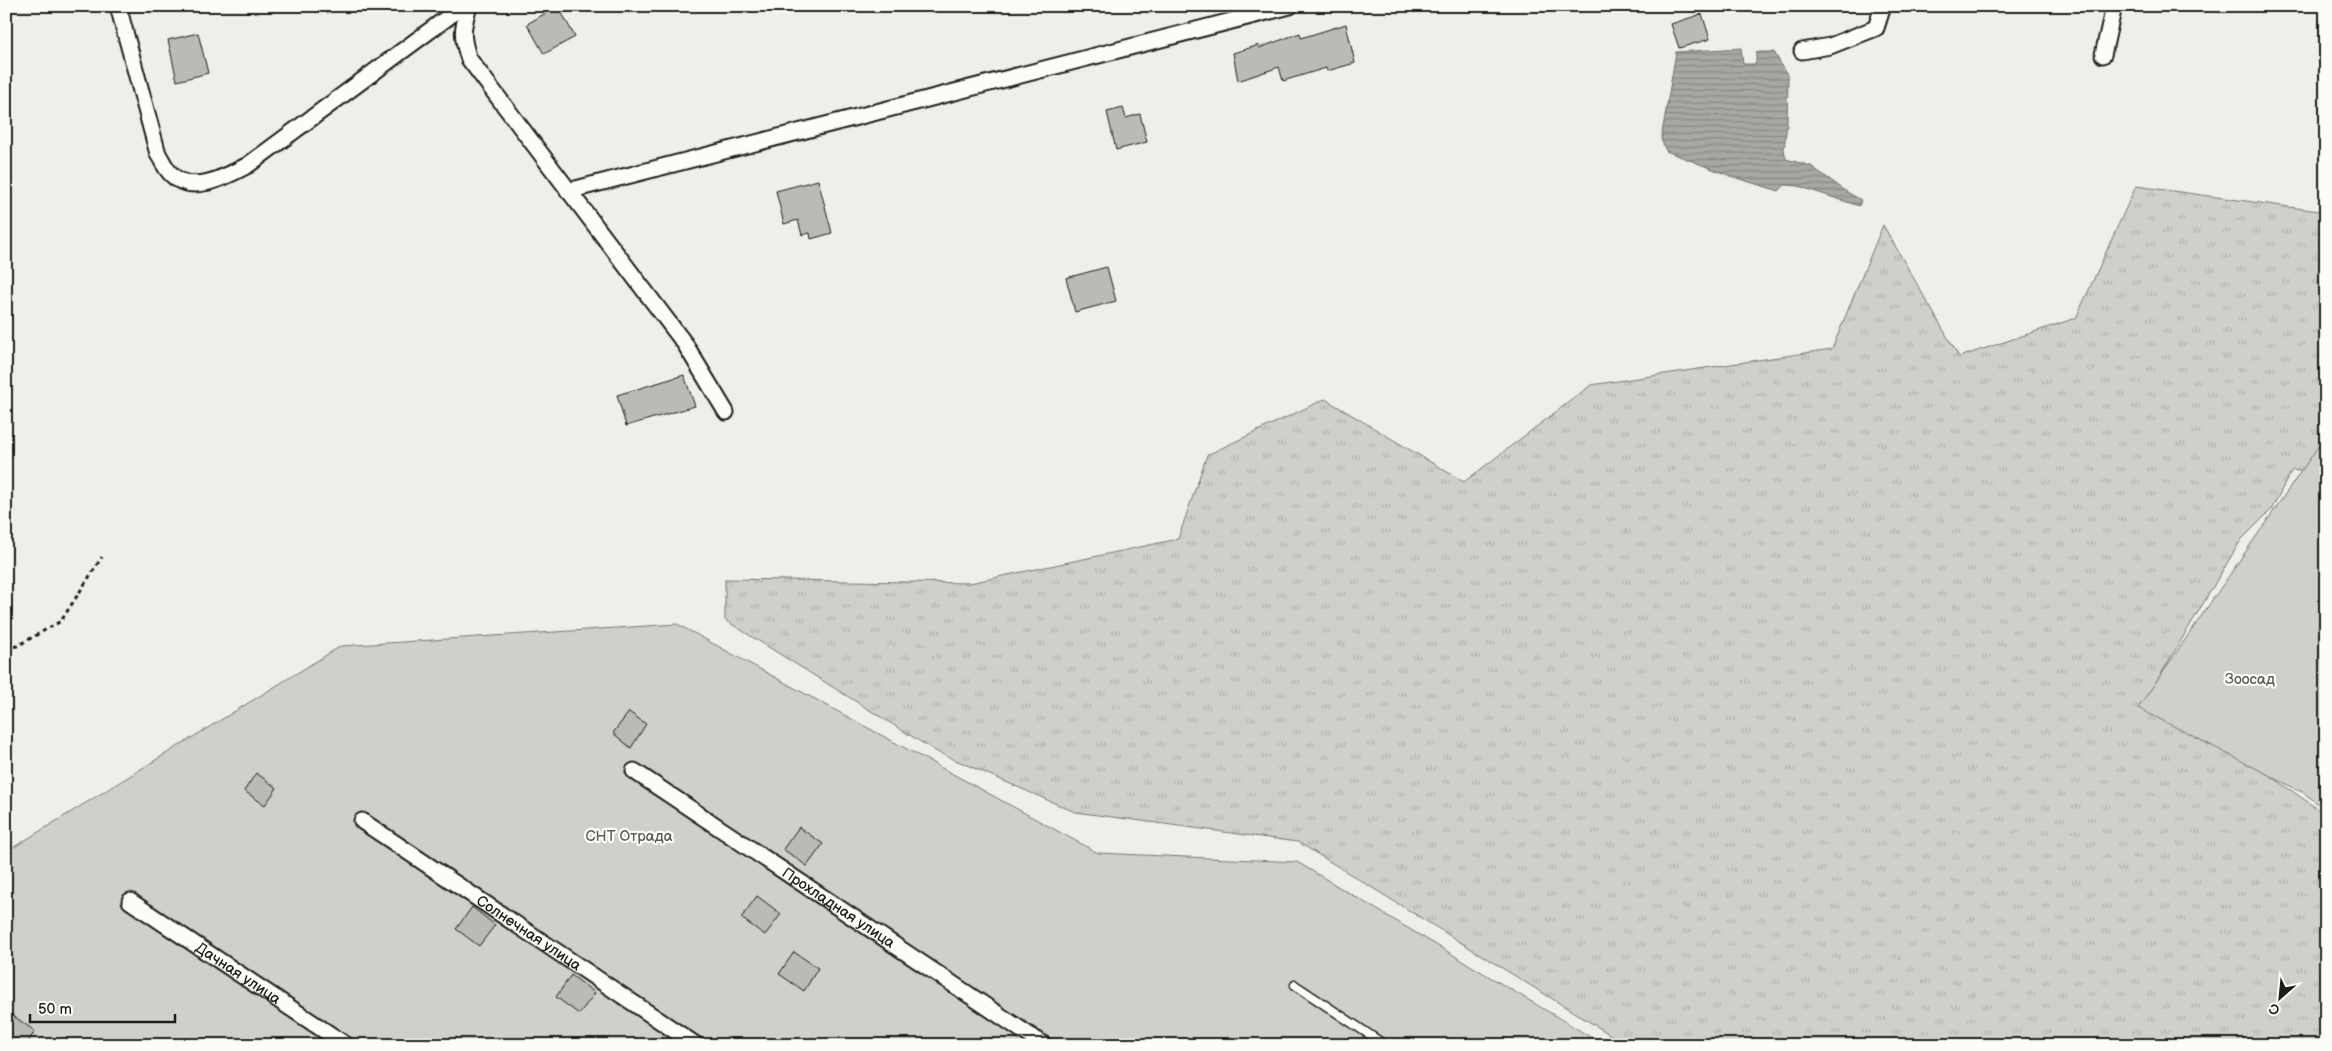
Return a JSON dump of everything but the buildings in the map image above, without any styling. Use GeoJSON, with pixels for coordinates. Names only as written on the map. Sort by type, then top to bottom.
{"type":"FeatureCollection","features":[{"type":"Feature","properties":{"kind":"street"},"geometry":{"type":"LineString","coordinates":[[118,6],[158,154],[171,175],[189,184],[219,180],[248,165],[463,6]]}},
{"type":"Feature","properties":{"kind":"street"},"geometry":{"type":"LineString","coordinates":[[469,6],[462,40],[469,59],[685,344],[726,412]]}},
{"type":"Feature","properties":{"kind":"street"},"geometry":{"type":"LineString","coordinates":[[568,191],[1290,6]]}},
{"type":"Feature","properties":{"kind":"street"},"geometry":{"type":"LineString","coordinates":[[1802,51],[1830,46],[1876,28],[1883,6]]}},
{"type":"Feature","properties":{"kind":"street"},"geometry":{"type":"LineString","coordinates":[[2103,55],[2114,6]]}},
{"type":"Feature","properties":{"kind":"street","name":"Прохладная улица"},"geometry":{"type":"LineString","coordinates":[[634,771],[1044,1045]]}},
{"type":"Feature","properties":{"kind":"street","name":"Солнечная улица"},"geometry":{"type":"LineString","coordinates":[[362,821],[696,1045]]}},
{"type":"Feature","properties":{"kind":"street","name":"Дачная улица"},"geometry":{"type":"LineString","coordinates":[[130,901],[346,1045]]}},
{"type":"Feature","properties":{"kind":"lane"},"geometry":{"type":"LineString","coordinates":[[1295,985],[1384,1045]]}},
{"type":"Feature","properties":{"kind":"path"},"geometry":{"type":"LineString","coordinates":[[6,648],[17,646],[60,621],[102,558]]}},
{"type":"Feature","properties":{"kind":"green space"},"geometry":{"type":"Polygon","coordinates":[[[2136,186],[2326,212],[2326,475],[2292,470],[2271,510],[2241,540],[2146,699],[2230,747],[2326,815],[2326,1045],[1627,1045],[1298,842],[1075,812],[937,752],[725,620],[725,579],[970,583],[1178,539],[1207,455],[1325,399],[1464,482],[1591,385],[1832,349],[1883,225],[1959,357],[2076,318],[2136,186]]]}},
{"type":"Feature","properties":{"kind":"green space","name":"Зоосад"},"geometry":{"type":"Polygon","coordinates":[[[2326,435],[2326,810],[2304,793],[2138,708],[2326,435]]]}},
{"type":"Feature","properties":{"kind":"green space","name":"СНТ Отрада"},"geometry":{"type":"Polygon","coordinates":[[[677,624],[1098,853],[1297,862],[1604,1045],[6,1045],[6,852],[341,646],[677,624]]]}},
{"type":"Feature","properties":{"kind":"shaded area"},"geometry":{"type":"Polygon","coordinates":[[[1741,48],[1743,64],[1756,64],[1756,52],[1774,52],[1788,76],[1787,124],[1784,149],[1786,159],[1811,166],[1861,200],[1859,206],[1798,186],[1785,185],[1779,191],[1733,177],[1666,151],[1661,139],[1676,52],[1741,48]]]}}]}
